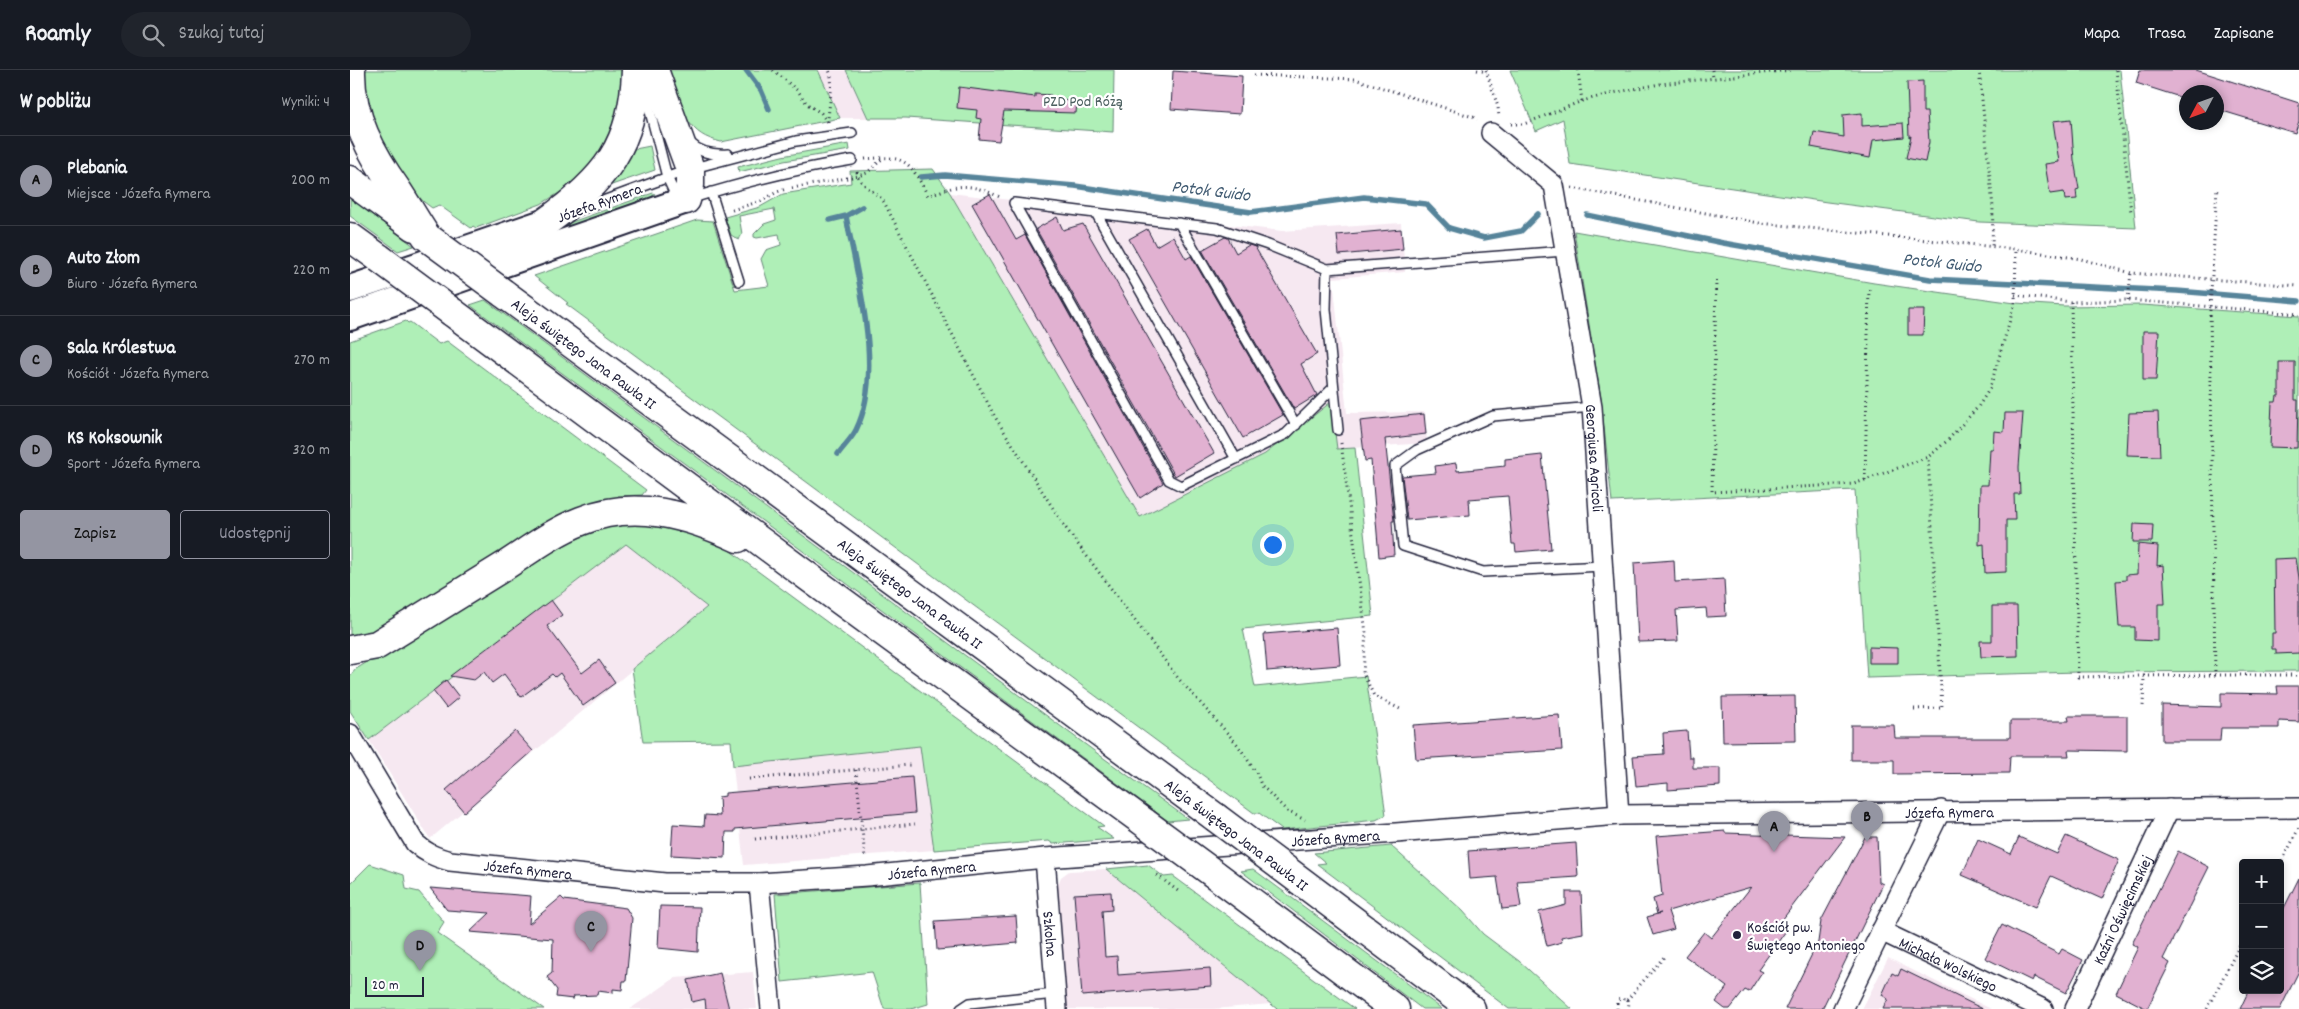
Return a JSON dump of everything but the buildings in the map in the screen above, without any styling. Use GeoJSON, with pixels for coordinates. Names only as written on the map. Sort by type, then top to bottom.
{"type":"FeatureCollection","features":[{"type":"Feature","properties":{"kind":"main road"},"geometry":{"type":"LineString","coordinates":[[351,70],[352,101],[359,129],[377,163],[398,191],[428,238]]}},
{"type":"Feature","properties":{"kind":"main road"},"geometry":{"type":"LineString","coordinates":[[546,222],[578,199],[603,173],[619,148],[626,132],[636,93],[638,70]]}},
{"type":"Feature","properties":{"kind":"main road"},"geometry":{"type":"LineString","coordinates":[[654,70],[677,131],[679,173],[698,196]]}},
{"type":"Feature","properties":{"kind":"main road","name":"Aleja świętego Jana Pawła II"},"geometry":{"type":"LineString","coordinates":[[350,180],[1215,817],[1471,1009]]}},
{"type":"Feature","properties":{"kind":"main road"},"geometry":{"type":"LineString","coordinates":[[350,237],[1395,1009]]}},
{"type":"Feature","properties":{"kind":"main road"},"geometry":{"type":"LineString","coordinates":[[350,666],[377,646],[556,534],[581,521],[613,512],[638,510],[688,518],[737,538],[803,573]]}},
{"type":"Feature","properties":{"kind":"main road"},"geometry":{"type":"LineString","coordinates":[[350,650],[377,646]]}},
{"type":"Feature","properties":{"kind":"street"},"geometry":{"type":"LineString","coordinates":[[1491,133],[1554,185]]}},
{"type":"Feature","properties":{"kind":"street","name":"Georgiusa Agricoli"},"geometry":{"type":"LineString","coordinates":[[1554,185],[1592,407],[1603,566],[1608,684],[1619,815]]}},
{"type":"Feature","properties":{"kind":"street","name":"Józefa Rymera"},"geometry":{"type":"LineString","coordinates":[[350,317],[698,196]]}},
{"type":"Feature","properties":{"kind":"street","name":"Józefa Rymera"},"geometry":{"type":"LineString","coordinates":[[350,289],[546,222]]}},
{"type":"Feature","properties":{"kind":"street","name":"Józefa Rymera"},"geometry":{"type":"LineString","coordinates":[[350,734],[407,831],[424,851],[435,857],[450,861],[665,883],[759,884],[867,876],[1045,858],[1396,834],[1619,815],[1941,810],[2299,808]]}},
{"type":"Feature","properties":{"kind":"street","name":"Kaźni Oświęcimskiej"},"geometry":{"type":"LineString","coordinates":[[2075,1009],[2169,809]]}},
{"type":"Feature","properties":{"kind":"street","name":"Michała Wolskiego"},"geometry":{"type":"LineString","coordinates":[[1842,1009],[1941,810]]}},
{"type":"Feature","properties":{"kind":"street","name":"Szkolna"},"geometry":{"type":"LineString","coordinates":[[1045,858],[1056,1001]]}},
{"type":"Feature","properties":{"kind":"street"},"geometry":{"type":"LineString","coordinates":[[759,884],[771,1009]]}},
{"type":"Feature","properties":{"kind":"street","name":"Michała Wolskiego"},"geometry":{"type":"LineString","coordinates":[[1881,931],[2043,1009]]}},
{"type":"Feature","properties":{"kind":"lane"},"geometry":{"type":"LineString","coordinates":[[638,70],[679,173]]}},
{"type":"Feature","properties":{"kind":"lane"},"geometry":{"type":"LineString","coordinates":[[677,131],[695,148],[713,155],[743,154]]}},
{"type":"Feature","properties":{"kind":"lane","name":"Józefa Rymera"},"geometry":{"type":"LineString","coordinates":[[546,222],[679,173],[743,154],[796,141],[852,133]]}},
{"type":"Feature","properties":{"kind":"lane","name":"Józefa Rymera"},"geometry":{"type":"LineString","coordinates":[[698,196],[793,170],[853,160]]}},
{"type":"Feature","properties":{"kind":"lane"},"geometry":{"type":"LineString","coordinates":[[698,196],[739,281]]}},
{"type":"Feature","properties":{"kind":"lane"},"geometry":{"type":"LineString","coordinates":[[1014,204],[1217,228],[1268,245],[1328,269],[1565,250]]}},
{"type":"Feature","properties":{"kind":"lane"},"geometry":{"type":"LineString","coordinates":[[1014,204],[1169,480],[1181,486],[1286,434],[1334,388]]}},
{"type":"Feature","properties":{"kind":"lane"},"geometry":{"type":"LineString","coordinates":[[1096,213],[1236,459]]}},
{"type":"Feature","properties":{"kind":"lane"},"geometry":{"type":"LineString","coordinates":[[1178,223],[1296,425]]}},
{"type":"Feature","properties":{"kind":"lane"},"geometry":{"type":"LineString","coordinates":[[1328,269],[1326,309],[1338,430]]}},
{"type":"Feature","properties":{"kind":"lane"},"geometry":{"type":"LineString","coordinates":[[1592,407],[1493,416],[1418,450],[1395,466],[1404,546],[1483,572],[1603,566]]}},
{"type":"Feature","properties":{"kind":"lane"},"geometry":{"type":"LineString","coordinates":[[961,1009],[970,1003],[1056,1001]]}},
{"type":"Feature","properties":{"kind":"path"},"geometry":{"type":"LineString","coordinates":[[773,70],[798,91],[807,104],[821,114],[828,123],[828,105],[832,85],[830,70]]}},
{"type":"Feature","properties":{"kind":"path"},"geometry":{"type":"LineString","coordinates":[[1477,70],[1487,71],[1498,107],[1499,120],[1510,124],[1532,122],[1582,102],[1660,84],[1791,70]]}},
{"type":"Feature","properties":{"kind":"path"},"geometry":{"type":"LineString","coordinates":[[1578,70],[1582,102]]}},
{"type":"Feature","properties":{"kind":"path"},"geometry":{"type":"LineString","coordinates":[[1712,70],[1713,78]]}},
{"type":"Feature","properties":{"kind":"path"},"geometry":{"type":"LineString","coordinates":[[1980,70],[1993,222],[1992,248]]}},
{"type":"Feature","properties":{"kind":"path"},"geometry":{"type":"LineString","coordinates":[[2116,70],[2131,213]]}},
{"type":"Feature","properties":{"kind":"path"},"geometry":{"type":"LineString","coordinates":[[1254,75],[1355,79],[1473,117],[1491,133]]}},
{"type":"Feature","properties":{"kind":"path"},"geometry":{"type":"LineString","coordinates":[[850,179],[867,173],[884,157]]}},
{"type":"Feature","properties":{"kind":"path"},"geometry":{"type":"LineString","coordinates":[[1014,204],[979,187],[950,187],[928,196],[915,171],[902,159],[884,157],[853,160],[861,183],[878,194],[884,202],[995,417],[1065,527],[1178,678],[1238,745],[1257,774],[1261,785],[1287,810],[1313,824]]}},
{"type":"Feature","properties":{"kind":"path"},"geometry":{"type":"LineString","coordinates":[[1554,185],[1758,223],[2016,249],[2081,259],[2131,273],[2299,286]]}},
{"type":"Feature","properties":{"kind":"path"},"geometry":{"type":"LineString","coordinates":[[2214,675],[2210,308],[2217,187]]}},
{"type":"Feature","properties":{"kind":"path"},"geometry":{"type":"LineString","coordinates":[[1716,280],[1712,492],[1854,484],[1928,457],[1947,441],[1978,407],[1990,388],[2015,294],[2016,249]]}},
{"type":"Feature","properties":{"kind":"path"},"geometry":{"type":"LineString","coordinates":[[2128,300],[2131,273]]}},
{"type":"Feature","properties":{"kind":"path"},"geometry":{"type":"LineString","coordinates":[[1866,480],[1869,286]]}},
{"type":"Feature","properties":{"kind":"path"},"geometry":{"type":"LineString","coordinates":[[2015,294],[2071,302],[2128,300],[2299,314]]}},
{"type":"Feature","properties":{"kind":"path"},"geometry":{"type":"LineString","coordinates":[[2071,302],[2078,677],[2299,675]]}},
{"type":"Feature","properties":{"kind":"path"},"geometry":{"type":"LineString","coordinates":[[1338,430],[1366,633],[1363,673],[1374,696],[1400,709]]}},
{"type":"Feature","properties":{"kind":"path"},"geometry":{"type":"LineString","coordinates":[[1914,709],[1942,708],[1928,457]]}},
{"type":"Feature","properties":{"kind":"path"},"geometry":{"type":"LineString","coordinates":[[2143,707],[2144,676]]}},
{"type":"Feature","properties":{"kind":"path"},"geometry":{"type":"LineString","coordinates":[[749,779],[910,765]]}},
{"type":"Feature","properties":{"kind":"path"},"geometry":{"type":"LineString","coordinates":[[856,770],[867,876]]}},
{"type":"Feature","properties":{"kind":"path"},"geometry":{"type":"LineString","coordinates":[[754,839],[915,824]]}},
{"type":"Feature","properties":{"kind":"path"},"geometry":{"type":"LineString","coordinates":[[2283,859],[2299,828]]}},
{"type":"Feature","properties":{"kind":"path"},"geometry":{"type":"LineString","coordinates":[[1157,875],[1178,891]]}},
{"type":"Feature","properties":{"kind":"path"},"geometry":{"type":"LineString","coordinates":[[2208,1009],[2239,947]]}},
{"type":"Feature","properties":{"kind":"path"},"geometry":{"type":"LineString","coordinates":[[1627,1000],[1664,957]]}},
{"type":"Feature","properties":{"kind":"path"},"geometry":{"type":"LineString","coordinates":[[1617,1009],[1620,999],[1627,1000]]}},
{"type":"Feature","properties":{"kind":"path"},"geometry":{"type":"LineString","coordinates":[[1627,1000],[1629,1003],[1628,1009]]}},
{"type":"Feature","properties":{"kind":"shaded area"},"geometry":{"type":"Polygon","coordinates":[[[818,70],[846,70],[868,118],[840,118],[818,70]]]}},
{"type":"Feature","properties":{"kind":"shaded area"},"geometry":{"type":"Polygon","coordinates":[[[950,193],[1282,231],[1401,223],[1405,272],[1333,278],[1347,413],[1425,412],[1427,443],[1337,449],[1331,402],[1265,454],[1140,517],[950,193]]]}},
{"type":"Feature","properties":{"kind":"shaded area"},"geometry":{"type":"Polygon","coordinates":[[[625,543],[707,607],[430,839],[369,740],[625,543]]]}},
{"type":"Feature","properties":{"kind":"shaded area"},"geometry":{"type":"Polygon","coordinates":[[[921,746],[934,850],[744,865],[733,766],[921,746]]]}},
{"type":"Feature","properties":{"kind":"shaded area"},"geometry":{"type":"Polygon","coordinates":[[[1106,869],[1271,1004],[1214,1009],[1065,1009],[1055,891],[1061,877],[1069,871],[1106,869]]]}},
{"type":"Feature","properties":{"kind":"shaded area"},"geometry":{"type":"Polygon","coordinates":[[[1888,958],[1971,999],[1991,1009],[1862,1009],[1888,958]]]}},
{"type":"Feature","properties":{"kind":"shaded area"},"geometry":{"type":"Polygon","coordinates":[[[753,972],[757,1009],[630,1009],[675,978],[753,972]]]}},
{"type":"Feature","properties":{"kind":"green space"},"geometry":{"type":"Polygon","coordinates":[[[360,70],[628,70],[628,73],[610,138],[591,168],[564,190],[541,204],[476,228],[473,226],[471,228],[439,205],[432,208],[424,202],[381,157],[360,70]]]}},
{"type":"Feature","properties":{"kind":"green space"},"geometry":{"type":"Polygon","coordinates":[[[662,70],[818,70],[840,118],[721,142],[701,134],[687,119],[682,121],[662,70]]]}},
{"type":"Feature","properties":{"kind":"green space","name":"PZD Pod Różą"},"geometry":{"type":"Polygon","coordinates":[[[846,70],[1114,70],[1113,132],[906,118],[868,118],[846,70]]]}},
{"type":"Feature","properties":{"kind":"green space"},"geometry":{"type":"Polygon","coordinates":[[[1510,70],[2120,70],[2136,228],[1979,222],[1827,202],[1570,164],[1563,119],[1536,131],[1510,70]]]}},
{"type":"Feature","properties":{"kind":"green space"},"geometry":{"type":"Polygon","coordinates":[[[849,144],[850,150],[784,161],[739,172],[738,167],[782,156],[849,144]]]}},
{"type":"Feature","properties":{"kind":"green space"},"geometry":{"type":"Polygon","coordinates":[[[629,146],[635,149],[650,146],[655,170],[603,188],[629,146]]]}},
{"type":"Feature","properties":{"kind":"green space"},"geometry":{"type":"Polygon","coordinates":[[[933,169],[950,193],[1140,517],[1265,454],[1331,402],[1337,449],[1355,448],[1373,616],[1243,629],[1255,687],[1366,676],[1386,815],[1376,820],[1282,830],[1259,813],[1254,813],[566,304],[568,303],[534,276],[697,220],[713,221],[735,290],[769,286],[761,259],[766,250],[781,245],[779,234],[757,238],[754,237],[754,234],[764,224],[776,220],[774,209],[739,216],[742,234],[739,240],[731,235],[725,217],[760,207],[783,194],[851,183],[850,171],[933,169]]]}},
{"type":"Feature","properties":{"kind":"green space"},"geometry":{"type":"Polygon","coordinates":[[[653,193],[655,194],[644,202],[350,306],[350,301],[653,193]]]}},
{"type":"Feature","properties":{"kind":"green space"},"geometry":{"type":"Polygon","coordinates":[[[350,198],[414,246],[398,251],[350,216],[350,198]]]}},
{"type":"Feature","properties":{"kind":"green space"},"geometry":{"type":"Polygon","coordinates":[[[1574,231],[1874,283],[2015,303],[2064,306],[2142,305],[2299,316],[2299,671],[2078,672],[1867,678],[1855,490],[1612,502],[1601,399],[1574,231]]]}},
{"type":"Feature","properties":{"kind":"green space"},"geometry":{"type":"Polygon","coordinates":[[[485,300],[1188,819],[1168,821],[470,305],[485,300]]]}},
{"type":"Feature","properties":{"kind":"green space"},"geometry":{"type":"Polygon","coordinates":[[[406,321],[439,344],[447,341],[646,490],[642,495],[618,496],[630,503],[350,645],[350,341],[406,321]]]}},
{"type":"Feature","properties":{"kind":"green space"},"geometry":{"type":"Polygon","coordinates":[[[659,518],[725,547],[1104,826],[1097,827],[1114,839],[1053,844],[1049,841],[934,850],[920,746],[733,766],[731,741],[643,742],[632,669],[707,607],[626,544],[369,740],[350,711],[350,676],[356,669],[582,529],[659,518]]]}},
{"type":"Feature","properties":{"kind":"green space"},"geometry":{"type":"Polygon","coordinates":[[[1391,846],[1463,911],[1483,934],[1519,961],[1572,1009],[1509,1009],[1317,864],[1326,863],[1314,853],[1391,846]]]}},
{"type":"Feature","properties":{"kind":"green space"},"geometry":{"type":"Polygon","coordinates":[[[370,864],[404,875],[406,889],[419,892],[444,922],[437,933],[544,1009],[350,1009],[350,884],[370,864]]]}},
{"type":"Feature","properties":{"kind":"green space"},"geometry":{"type":"Polygon","coordinates":[[[1148,865],[1164,877],[1173,876],[1355,1009],[1277,1009],[1106,869],[1148,865]]]}},
{"type":"Feature","properties":{"kind":"green space"},"geometry":{"type":"Polygon","coordinates":[[[1253,869],[1442,1009],[1422,1009],[1241,871],[1253,869]]]}},
{"type":"Feature","properties":{"kind":"green space"},"geometry":{"type":"Polygon","coordinates":[[[920,883],[928,1004],[911,1009],[884,1009],[872,972],[782,982],[775,894],[920,883]]]}},
{"type":"Feature","properties":{"kind":"waterway","name":"Potok Guido"},"geometry":{"type":"LineString","coordinates":[[746,70],[761,90],[769,109]]}},
{"type":"Feature","properties":{"kind":"waterway","name":"Potok Guido"},"geometry":{"type":"LineString","coordinates":[[921,177],[945,175],[1075,186],[1251,212],[1364,197],[1426,204],[1449,228],[1484,238],[1521,231],[1538,214]]}},
{"type":"Feature","properties":{"kind":"waterway","name":"Potok Guido"},"geometry":{"type":"LineString","coordinates":[[830,220],[846,216],[862,207]]}},
{"type":"Feature","properties":{"kind":"waterway","name":"Potok Guido"},"geometry":{"type":"LineString","coordinates":[[1587,215],[1723,243],[1930,279],[2177,291],[2299,301]]}},
{"type":"Feature","properties":{"kind":"waterway"},"geometry":{"type":"LineString","coordinates":[[838,454],[856,430],[864,407],[868,381],[866,324],[846,216]]}},
{"type":"Feature","properties":{"kind":"place","name":"Auto Złom"},"geometry":{"type":"Point","coordinates":[1867,842]}},
{"type":"Feature","properties":{"kind":"place","name":"Plebania"},"geometry":{"type":"Point","coordinates":[1774,852]}},
{"type":"Feature","properties":{"kind":"place","name":"Kościół pw. Świętego Antoniego"},"geometry":{"type":"Point","coordinates":[1737,935]}},
{"type":"Feature","properties":{"kind":"place","name":"Sala Królestwa"},"geometry":{"type":"Point","coordinates":[591,952]}},
{"type":"Feature","properties":{"kind":"place","name":"KS Koksownik"},"geometry":{"type":"Point","coordinates":[420,971]}}]}
